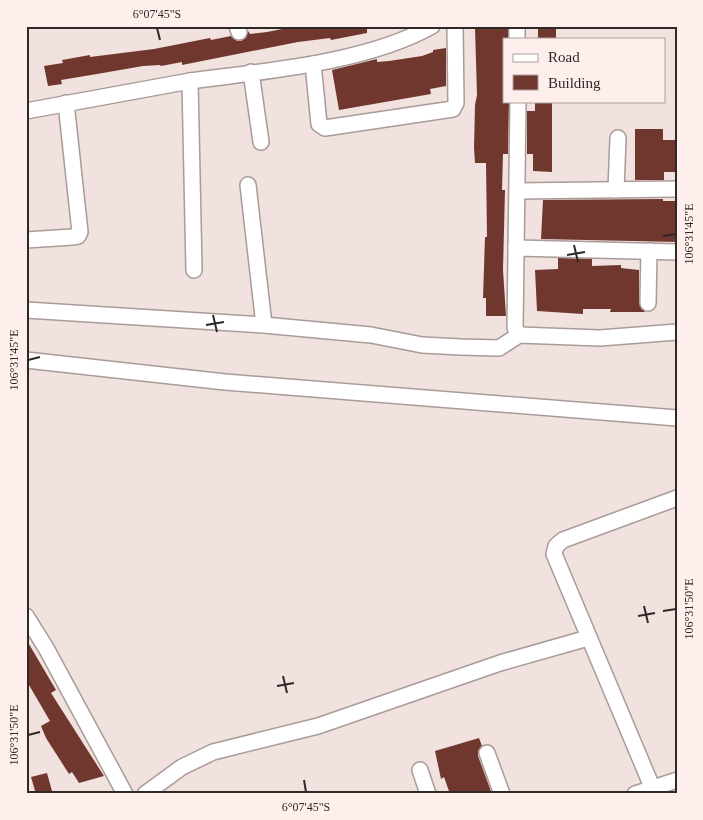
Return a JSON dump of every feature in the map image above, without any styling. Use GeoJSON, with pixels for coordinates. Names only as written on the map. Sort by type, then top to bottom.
{"type":"FeatureCollection","features":[{"type":"Feature","properties":{"kind":"street"},"geometry":{"type":"LineString","coordinates":[[26,111],[190,81],[313,64],[395,43],[432,26]]}},
{"type":"Feature","properties":{"kind":"street"},"geometry":{"type":"LineString","coordinates":[[313,64],[319,124],[325,128],[453,109],[456,103],[455,26]]}},
{"type":"Feature","properties":{"kind":"street"},"geometry":{"type":"LineString","coordinates":[[251,72],[260,142]]}},
{"type":"Feature","properties":{"kind":"street"},"geometry":{"type":"LineString","coordinates":[[190,81],[194,270]]}},
{"type":"Feature","properties":{"kind":"street"},"geometry":{"type":"LineString","coordinates":[[518,102],[515,328],[519,335]]}},
{"type":"Feature","properties":{"kind":"street"},"geometry":{"type":"LineString","coordinates":[[26,240],[72,238],[78,236],[80,232],[66,103]]}},
{"type":"Feature","properties":{"kind":"street"},"geometry":{"type":"LineString","coordinates":[[616,190],[618,138]]}},
{"type":"Feature","properties":{"kind":"street"},"geometry":{"type":"LineString","coordinates":[[248,186],[264,325]]}},
{"type":"Feature","properties":{"kind":"street"},"geometry":{"type":"LineString","coordinates":[[518,191],[677,189]]}},
{"type":"Feature","properties":{"kind":"street"},"geometry":{"type":"LineString","coordinates":[[516,248],[677,252]]}},
{"type":"Feature","properties":{"kind":"street"},"geometry":{"type":"LineString","coordinates":[[648,303],[649,251]]}},
{"type":"Feature","properties":{"kind":"street"},"geometry":{"type":"LineString","coordinates":[[26,310],[264,325],[371,335],[422,345],[461,347],[498,348],[519,335],[600,338],[677,332]]}},
{"type":"Feature","properties":{"kind":"street"},"geometry":{"type":"LineString","coordinates":[[26,360],[225,382],[677,418]]}},
{"type":"Feature","properties":{"kind":"street"},"geometry":{"type":"LineString","coordinates":[[654,791],[554,554],[556,546],[563,540],[677,498]]}},
{"type":"Feature","properties":{"kind":"street"},"geometry":{"type":"LineString","coordinates":[[26,616],[125,794]]}},
{"type":"Feature","properties":{"kind":"street"},"geometry":{"type":"LineString","coordinates":[[145,794],[182,767],[213,752],[318,726],[500,663],[588,638]]}},
{"type":"Feature","properties":{"kind":"street"},"geometry":{"type":"LineString","coordinates":[[487,753],[502,794]]}},
{"type":"Feature","properties":{"kind":"street"},"geometry":{"type":"LineString","coordinates":[[420,770],[428,794]]}},
{"type":"Feature","properties":{"kind":"street"},"geometry":{"type":"LineString","coordinates":[[635,794],[654,791],[677,780]]}},
{"type":"Feature","properties":{"kind":"building"},"geometry":{"type":"Polygon","coordinates":[[[297,26],[367,26],[367,33],[331,40],[330,38],[298,42],[182,65],[182,62],[161,66],[143,66],[61,80],[62,84],[48,86],[44,66],[63,63],[62,60],[90,55],[90,57],[154,49],[210,38],[211,40],[231,36],[237,41],[241,41],[246,38],[248,31],[250,34],[297,26]]]}},
{"type":"Feature","properties":{"kind":"building"},"geometry":{"type":"Polygon","coordinates":[[[498,26],[508,26],[508,38],[503,38],[503,102],[509,102],[508,154],[503,154],[502,190],[505,190],[503,270],[506,316],[486,316],[486,298],[483,298],[485,237],[487,237],[486,163],[475,163],[475,105],[477,95],[475,28],[498,28],[498,26]]]}},
{"type":"Feature","properties":{"kind":"building"},"geometry":{"type":"Polygon","coordinates":[[[538,26],[556,26],[556,38],[538,38],[538,26]]]}},
{"type":"Feature","properties":{"kind":"building"},"geometry":{"type":"Polygon","coordinates":[[[446,48],[446,86],[430,89],[431,94],[339,110],[332,70],[377,59],[377,62],[422,56],[433,52],[433,50],[446,48]]]}},
{"type":"Feature","properties":{"kind":"building"},"geometry":{"type":"Polygon","coordinates":[[[535,102],[552,102],[552,172],[533,171],[533,154],[527,154],[527,111],[535,111],[535,102]]]}},
{"type":"Feature","properties":{"kind":"building"},"geometry":{"type":"Polygon","coordinates":[[[635,129],[663,129],[663,140],[677,140],[677,172],[664,172],[664,180],[635,180],[635,129]]]}},
{"type":"Feature","properties":{"kind":"building"},"geometry":{"type":"Polygon","coordinates":[[[663,199],[663,201],[677,201],[677,242],[541,239],[543,200],[663,199]]]}},
{"type":"Feature","properties":{"kind":"building"},"geometry":{"type":"Polygon","coordinates":[[[558,258],[592,259],[592,266],[621,265],[621,268],[639,270],[639,303],[645,312],[610,312],[611,309],[583,309],[583,314],[537,311],[535,270],[558,269],[558,258]]]}},
{"type":"Feature","properties":{"kind":"building"},"geometry":{"type":"Polygon","coordinates":[[[26,639],[56,690],[51,693],[104,776],[79,783],[72,772],[69,774],[46,738],[41,726],[50,721],[26,680],[26,639]]]}},
{"type":"Feature","properties":{"kind":"building"},"geometry":{"type":"Polygon","coordinates":[[[479,738],[482,746],[478,751],[478,756],[492,794],[450,794],[444,777],[441,779],[435,751],[479,738]]]}},
{"type":"Feature","properties":{"kind":"building"},"geometry":{"type":"Polygon","coordinates":[[[47,773],[52,791],[36,794],[31,777],[47,773]]]}}]}
